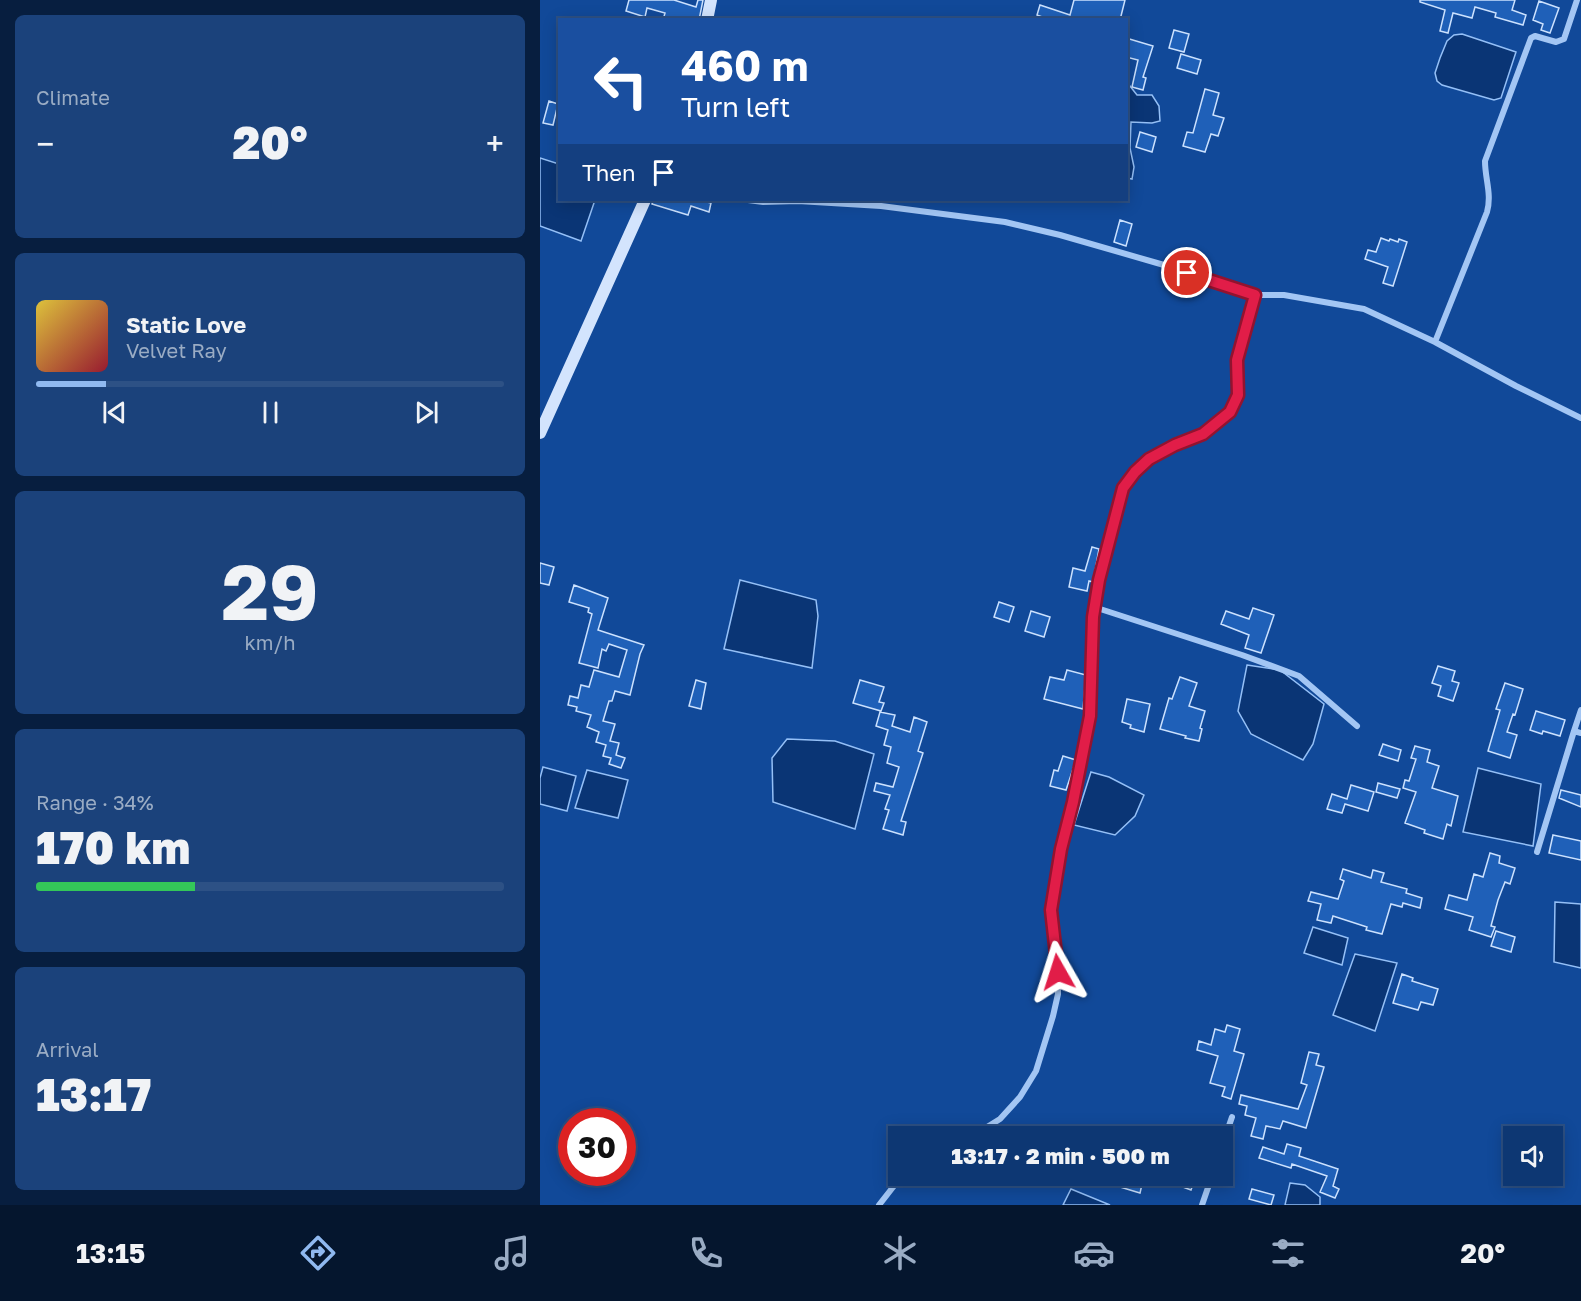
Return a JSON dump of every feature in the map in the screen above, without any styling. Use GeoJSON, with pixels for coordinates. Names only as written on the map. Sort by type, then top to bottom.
{"type":"FeatureCollection","features":[{"type":"Feature","properties":{"kind":"main road"},"geometry":{"type":"LineString","coordinates":[[707,18],[711,0]]}},
{"type":"Feature","properties":{"kind":"main road"},"geometry":{"type":"LineString","coordinates":[[540,434],[645,201]]}},
{"type":"Feature","properties":{"kind":"street"},"geometry":{"type":"LineString","coordinates":[[1435,342],[1487,212],[1490,193],[1485,177],[1485,161],[1531,38],[1535,36],[1556,42],[1564,39],[1577,0]]}},
{"type":"Feature","properties":{"kind":"street"},"geometry":{"type":"LineString","coordinates":[[756,201],[881,206],[1005,222],[1060,235],[1255,295],[1284,295],[1364,309],[1435,342],[1581,418]]}},
{"type":"Feature","properties":{"kind":"street"},"geometry":{"type":"LineString","coordinates":[[989,1126],[1000,1119],[1020,1097],[1036,1071],[1058,994],[1058,972],[1051,910],[1061,849],[1090,716],[1094,607],[1123,488],[1149,459],[1203,434],[1230,412],[1238,395],[1237,360],[1255,295]]}},
{"type":"Feature","properties":{"kind":"street"},"geometry":{"type":"LineString","coordinates":[[1094,607],[1299,676],[1357,726]]}},
{"type":"Feature","properties":{"kind":"street"},"geometry":{"type":"LineString","coordinates":[[1537,852],[1578,732],[1581,711]]}},
{"type":"Feature","properties":{"kind":"street"},"geometry":{"type":"LineString","coordinates":[[1229,1126],[1232,1117]]}},
{"type":"Feature","properties":{"kind":"street"},"geometry":{"type":"LineString","coordinates":[[879,1205],[894,1186]]}},
{"type":"Feature","properties":{"kind":"street"},"geometry":{"type":"LineString","coordinates":[[1202,1205],[1209,1186]]}},
{"type":"Feature","properties":{"kind":"water"},"geometry":{"type":"Polygon","coordinates":[[[1462,34],[1516,52],[1501,98],[1494,100],[1442,85],[1437,81],[1435,73],[1447,41],[1454,35],[1462,34]]]}},
{"type":"Feature","properties":{"kind":"water"},"geometry":{"type":"Polygon","coordinates":[[[1128,84],[1137,95],[1152,95],[1159,106],[1160,121],[1131,122],[1130,148],[1134,167],[1132,179],[1128,178],[1128,84]]]}},
{"type":"Feature","properties":{"kind":"water"},"geometry":{"type":"Polygon","coordinates":[[[540,158],[558,164],[558,201],[595,201],[581,241],[540,226],[540,158]]]}},
{"type":"Feature","properties":{"kind":"water"},"geometry":{"type":"Polygon","coordinates":[[[740,580],[816,600],[818,616],[812,668],[724,649],[740,580]]]}},
{"type":"Feature","properties":{"kind":"water"},"geometry":{"type":"Polygon","coordinates":[[[1247,665],[1280,670],[1324,704],[1313,744],[1303,760],[1251,734],[1238,711],[1247,665]]]}},
{"type":"Feature","properties":{"kind":"water"},"geometry":{"type":"Polygon","coordinates":[[[787,739],[835,741],[874,754],[855,829],[773,802],[772,758],[787,739]]]}},
{"type":"Feature","properties":{"kind":"water"},"geometry":{"type":"Polygon","coordinates":[[[543,767],[576,776],[567,811],[540,804],[540,778],[543,767]]]}},
{"type":"Feature","properties":{"kind":"water"},"geometry":{"type":"Polygon","coordinates":[[[1478,768],[1541,784],[1533,846],[1463,832],[1478,768]]]}},
{"type":"Feature","properties":{"kind":"water"},"geometry":{"type":"Polygon","coordinates":[[[587,770],[628,780],[618,818],[575,808],[587,770]]]}},
{"type":"Feature","properties":{"kind":"water"},"geometry":{"type":"Polygon","coordinates":[[[1091,772],[1109,777],[1144,795],[1135,816],[1115,835],[1074,825],[1091,772]]]}},
{"type":"Feature","properties":{"kind":"water"},"geometry":{"type":"Polygon","coordinates":[[[1555,902],[1581,904],[1581,968],[1554,962],[1555,902]]]}},
{"type":"Feature","properties":{"kind":"water"},"geometry":{"type":"Polygon","coordinates":[[[1313,927],[1348,938],[1342,965],[1304,953],[1313,927]]]}},
{"type":"Feature","properties":{"kind":"water"},"geometry":{"type":"Polygon","coordinates":[[[1355,954],[1397,963],[1375,1031],[1333,1015],[1355,954]]]}},
{"type":"Feature","properties":{"kind":"water"},"geometry":{"type":"Polygon","coordinates":[[[1290,1183],[1305,1185],[1320,1197],[1320,1205],[1285,1205],[1290,1183]]]}},
{"type":"Feature","properties":{"kind":"water"},"geometry":{"type":"Polygon","coordinates":[[[1071,1189],[1110,1205],[1063,1205],[1071,1189]]]}},
{"type":"Feature","properties":{"kind":"building"},"geometry":{"type":"Polygon","coordinates":[[[629,0],[674,0],[696,7],[698,0],[703,0],[699,18],[664,18],[665,13],[647,8],[645,17],[626,11],[629,0]]]}},
{"type":"Feature","properties":{"kind":"building"},"geometry":{"type":"Polygon","coordinates":[[[1074,0],[1125,0],[1120,18],[1045,18],[1037,15],[1040,5],[1070,15],[1074,0]]]}},
{"type":"Feature","properties":{"kind":"building"},"geometry":{"type":"Polygon","coordinates":[[[1420,0],[1515,0],[1512,10],[1526,15],[1523,25],[1495,17],[1496,13],[1475,7],[1472,18],[1453,13],[1448,33],[1440,31],[1445,10],[1420,2],[1420,0]]]}},
{"type":"Feature","properties":{"kind":"building"},"geometry":{"type":"Polygon","coordinates":[[[1539,1],[1559,8],[1550,33],[1541,30],[1543,24],[1533,20],[1539,1]]]}},
{"type":"Feature","properties":{"kind":"building"},"geometry":{"type":"Polygon","coordinates":[[[1174,30],[1189,34],[1184,52],[1169,48],[1174,30]]]}},
{"type":"Feature","properties":{"kind":"building"},"geometry":{"type":"Polygon","coordinates":[[[1128,39],[1153,46],[1143,77],[1146,78],[1143,90],[1132,87],[1138,60],[1128,58],[1128,39]]]}},
{"type":"Feature","properties":{"kind":"building"},"geometry":{"type":"Polygon","coordinates":[[[1181,54],[1201,60],[1197,74],[1177,68],[1181,54]]]}},
{"type":"Feature","properties":{"kind":"building"},"geometry":{"type":"Polygon","coordinates":[[[1205,89],[1219,93],[1213,115],[1224,118],[1218,136],[1211,134],[1205,152],[1183,146],[1187,132],[1193,133],[1205,89]]]}},
{"type":"Feature","properties":{"kind":"building"},"geometry":{"type":"Polygon","coordinates":[[[549,101],[558,104],[553,125],[543,123],[549,101]]]}},
{"type":"Feature","properties":{"kind":"building"},"geometry":{"type":"Polygon","coordinates":[[[1140,132],[1156,137],[1152,152],[1136,147],[1140,132]]]}},
{"type":"Feature","properties":{"kind":"building"},"geometry":{"type":"Polygon","coordinates":[[[653,201],[711,203],[709,212],[691,206],[688,215],[652,204],[653,201]]]}},
{"type":"Feature","properties":{"kind":"building"},"geometry":{"type":"Polygon","coordinates":[[[1120,220],[1132,224],[1126,246],[1114,242],[1120,220]]]}},
{"type":"Feature","properties":{"kind":"building"},"geometry":{"type":"Polygon","coordinates":[[[1381,238],[1407,242],[1393,286],[1383,283],[1388,267],[1365,259],[1368,250],[1376,252],[1381,238]]]}},
{"type":"Feature","properties":{"kind":"building"},"geometry":{"type":"Polygon","coordinates":[[[1092,547],[1099,549],[1093,582],[1089,581],[1087,591],[1069,587],[1073,568],[1085,571],[1092,547]]]}},
{"type":"Feature","properties":{"kind":"building"},"geometry":{"type":"Polygon","coordinates":[[[540,563],[554,567],[549,585],[540,583],[540,563]]]}},
{"type":"Feature","properties":{"kind":"building"},"geometry":{"type":"Polygon","coordinates":[[[574,585],[608,598],[598,630],[644,645],[630,695],[615,691],[612,701],[609,701],[603,721],[615,724],[610,741],[619,743],[616,755],[625,758],[621,768],[609,764],[611,758],[603,756],[606,745],[596,742],[599,732],[587,727],[591,715],[576,711],[577,707],[568,705],[570,696],[578,698],[581,685],[589,687],[594,670],[619,677],[627,650],[609,644],[606,651],[602,649],[598,668],[579,663],[592,614],[588,612],[589,608],[569,602],[574,585]]]}},
{"type":"Feature","properties":{"kind":"building"},"geometry":{"type":"Polygon","coordinates":[[[999,602],[1014,607],[1009,622],[994,617],[999,602]]]}},
{"type":"Feature","properties":{"kind":"building"},"geometry":{"type":"Polygon","coordinates":[[[1253,608],[1274,615],[1261,653],[1245,648],[1249,635],[1221,624],[1226,611],[1249,619],[1253,608]]]}},
{"type":"Feature","properties":{"kind":"building"},"geometry":{"type":"Polygon","coordinates":[[[1031,611],[1050,617],[1044,637],[1025,631],[1031,611]]]}},
{"type":"Feature","properties":{"kind":"building"},"geometry":{"type":"Polygon","coordinates":[[[1438,666],[1455,671],[1452,681],[1459,683],[1453,701],[1438,696],[1441,686],[1432,683],[1438,666]]]}},
{"type":"Feature","properties":{"kind":"building"},"geometry":{"type":"Polygon","coordinates":[[[1067,670],[1086,675],[1083,709],[1044,699],[1050,677],[1064,680],[1067,670]]]}},
{"type":"Feature","properties":{"kind":"building"},"geometry":{"type":"Polygon","coordinates":[[[1180,677],[1197,683],[1189,706],[1205,711],[1199,741],[1160,729],[1169,698],[1172,699],[1180,677]]]}},
{"type":"Feature","properties":{"kind":"building"},"geometry":{"type":"Polygon","coordinates":[[[696,680],[706,683],[701,709],[689,706],[696,680]]]}},
{"type":"Feature","properties":{"kind":"building"},"geometry":{"type":"Polygon","coordinates":[[[860,680],[884,687],[879,702],[884,703],[881,711],[853,703],[860,680]]]}},
{"type":"Feature","properties":{"kind":"building"},"geometry":{"type":"Polygon","coordinates":[[[1505,683],[1523,689],[1507,732],[1517,735],[1510,758],[1488,751],[1500,710],[1496,709],[1505,683]]]}},
{"type":"Feature","properties":{"kind":"building"},"geometry":{"type":"Polygon","coordinates":[[[1127,699],[1150,704],[1144,732],[1130,728],[1131,725],[1122,722],[1127,699]]]}},
{"type":"Feature","properties":{"kind":"building"},"geometry":{"type":"Polygon","coordinates":[[[1536,711],[1565,720],[1560,736],[1530,730],[1536,711]]]}},
{"type":"Feature","properties":{"kind":"building"},"geometry":{"type":"Polygon","coordinates":[[[880,712],[895,715],[892,726],[910,732],[914,717],[927,722],[918,751],[923,753],[901,821],[906,822],[903,835],[883,829],[889,810],[885,809],[890,795],[874,791],[876,783],[893,787],[899,767],[887,763],[891,747],[884,745],[888,730],[876,726],[880,712]]]}},
{"type":"Feature","properties":{"kind":"building"},"geometry":{"type":"Polygon","coordinates":[[[1383,744],[1401,750],[1398,761],[1379,755],[1383,744]]]}},
{"type":"Feature","properties":{"kind":"building"},"geometry":{"type":"Polygon","coordinates":[[[1415,746],[1430,750],[1427,762],[1439,766],[1432,788],[1458,796],[1451,826],[1447,824],[1443,839],[1424,833],[1425,830],[1405,823],[1416,792],[1403,788],[1405,780],[1409,781],[1416,759],[1411,758],[1415,746]]]}},
{"type":"Feature","properties":{"kind":"building"},"geometry":{"type":"Polygon","coordinates":[[[1063,756],[1076,760],[1066,790],[1050,786],[1054,770],[1058,771],[1063,756]]]}},
{"type":"Feature","properties":{"kind":"building"},"geometry":{"type":"Polygon","coordinates":[[[1378,783],[1400,789],[1397,798],[1376,792],[1378,783]]]}},
{"type":"Feature","properties":{"kind":"building"},"geometry":{"type":"Polygon","coordinates":[[[1351,785],[1374,792],[1368,811],[1345,804],[1342,813],[1327,809],[1332,794],[1347,799],[1351,785]]]}},
{"type":"Feature","properties":{"kind":"building"},"geometry":{"type":"Polygon","coordinates":[[[1561,790],[1581,795],[1581,807],[1559,798],[1561,790]]]}},
{"type":"Feature","properties":{"kind":"building"},"geometry":{"type":"Polygon","coordinates":[[[1553,835],[1581,841],[1581,860],[1549,853],[1553,835]]]}},
{"type":"Feature","properties":{"kind":"building"},"geometry":{"type":"Polygon","coordinates":[[[1490,853],[1500,856],[1499,863],[1515,868],[1510,884],[1505,882],[1498,900],[1491,926],[1495,927],[1491,937],[1469,930],[1473,917],[1445,909],[1449,895],[1467,900],[1474,874],[1483,877],[1490,853]]]}},
{"type":"Feature","properties":{"kind":"building"},"geometry":{"type":"Polygon","coordinates":[[[1343,869],[1371,878],[1373,870],[1384,873],[1381,882],[1407,889],[1406,893],[1422,898],[1420,908],[1403,903],[1402,907],[1391,904],[1382,934],[1333,916],[1331,923],[1317,920],[1321,904],[1308,901],[1311,892],[1338,899],[1344,881],[1340,879],[1343,869]]]}},
{"type":"Feature","properties":{"kind":"building"},"geometry":{"type":"Polygon","coordinates":[[[1496,931],[1515,937],[1511,952],[1491,946],[1496,931]]]}},
{"type":"Feature","properties":{"kind":"building"},"geometry":{"type":"Polygon","coordinates":[[[1402,974],[1413,978],[1412,981],[1438,989],[1433,1005],[1421,1002],[1418,1010],[1393,1003],[1402,974]]]}},
{"type":"Feature","properties":{"kind":"building"},"geometry":{"type":"Polygon","coordinates":[[[1227,1025],[1240,1029],[1234,1051],[1244,1054],[1231,1099],[1222,1096],[1225,1087],[1210,1083],[1218,1056],[1197,1050],[1199,1041],[1211,1045],[1215,1029],[1225,1032],[1227,1025]]]}},
{"type":"Feature","properties":{"kind":"building"},"geometry":{"type":"Polygon","coordinates":[[[1309,1052],[1319,1054],[1316,1065],[1324,1067],[1306,1128],[1283,1121],[1280,1129],[1266,1126],[1263,1139],[1251,1136],[1256,1118],[1245,1115],[1247,1106],[1239,1104],[1241,1095],[1298,1109],[1307,1085],[1301,1083],[1309,1052]]]}},
{"type":"Feature","properties":{"kind":"building"},"geometry":{"type":"Polygon","coordinates":[[[1287,1144],[1301,1148],[1299,1156],[1338,1169],[1333,1186],[1339,1189],[1335,1198],[1320,1192],[1327,1176],[1292,1164],[1291,1168],[1259,1158],[1263,1147],[1284,1154],[1287,1144]]]}},
{"type":"Feature","properties":{"kind":"building"},"geometry":{"type":"Polygon","coordinates":[[[1120,1186],[1142,1186],[1140,1193],[1120,1186]]]}},
{"type":"Feature","properties":{"kind":"building"},"geometry":{"type":"Polygon","coordinates":[[[1180,1186],[1192,1186],[1191,1190],[1180,1186]]]}},
{"type":"Feature","properties":{"kind":"building"},"geometry":{"type":"Polygon","coordinates":[[[1252,1189],[1274,1195],[1271,1205],[1249,1199],[1252,1189]]]}},
{"type":"Feature","properties":{"kind":"route"},"geometry":{"type":"LineString","coordinates":[[1058,972],[1051,910],[1061,849],[1090,716],[1093,617],[1099,580],[1123,488],[1149,459],[1203,434],[1223,419],[1230,412],[1238,395],[1237,360],[1255,295],[1187,273]]}}]}
